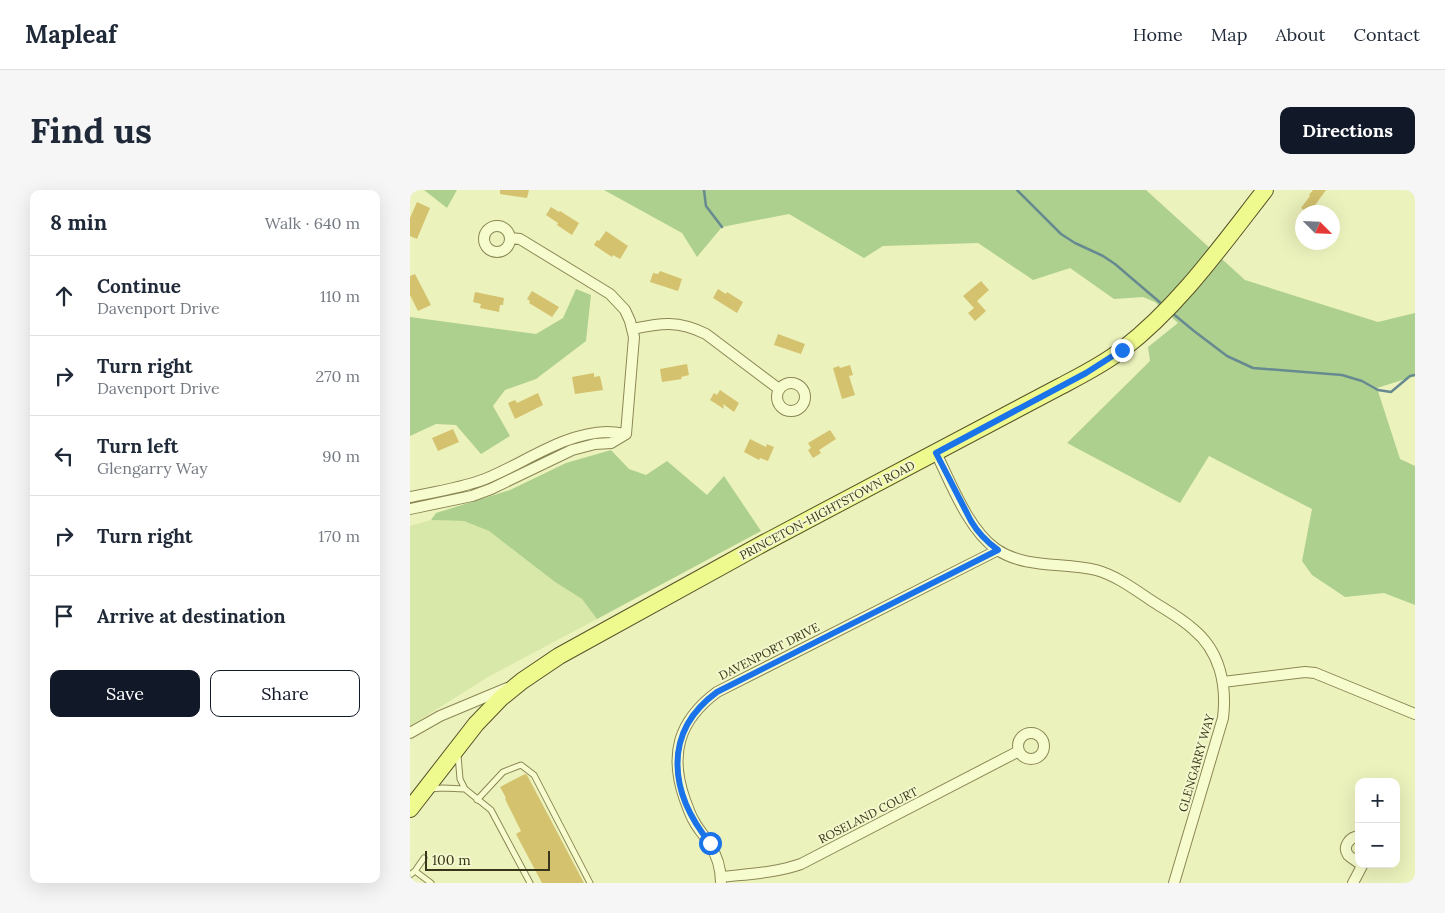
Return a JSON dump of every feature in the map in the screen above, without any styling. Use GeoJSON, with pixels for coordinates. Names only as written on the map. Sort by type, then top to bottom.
{"type":"FeatureCollection","features":[{"type":"Feature","properties":{"kind":"main road","name":"PRINCETON-HIGHTSTOWN ROAD"},"geometry":{"type":"LineString","coordinates":[[410,808],[476,724],[501,698],[559,656],[1105,361],[1134,340],[1171,306],[1265,190]]}},
{"type":"Feature","properties":{"kind":"street"},"geometry":{"type":"LineString","coordinates":[[510,238],[520,239],[610,294],[625,310],[634,337],[626,434]]}},
{"type":"Feature","properties":{"kind":"street"},"geometry":{"type":"LineString","coordinates":[[632,329],[670,323],[694,328],[706,334],[779,389]]}},
{"type":"Feature","properties":{"kind":"street"},"geometry":{"type":"LineString","coordinates":[[410,497],[471,484],[566,440],[590,434],[609,432],[626,434]]}},
{"type":"Feature","properties":{"kind":"street"},"geometry":{"type":"LineString","coordinates":[[410,509],[478,494],[572,450],[595,444],[612,443],[626,434]]}},
{"type":"Feature","properties":{"kind":"street","name":"GLENGARRY WAY"},"geometry":{"type":"LineString","coordinates":[[936,453],[977,532],[986,542],[998,550],[1021,560],[1081,567],[1124,582],[1192,628],[1207,643],[1220,669],[1224,682],[1225,702],[1223,718],[1174,883]]}},
{"type":"Feature","properties":{"kind":"street","name":"DAVENPORT DRIVE"},"geometry":{"type":"LineString","coordinates":[[721,880],[716,854],[692,818],[680,785],[677,759],[682,735],[695,711],[705,700],[717,692],[998,550]]}},
{"type":"Feature","properties":{"kind":"street"},"geometry":{"type":"LineString","coordinates":[[1224,682],[1315,672],[1415,714]]}},
{"type":"Feature","properties":{"kind":"street"},"geometry":{"type":"LineString","coordinates":[[410,733],[440,716],[522,681]]}},
{"type":"Feature","properties":{"kind":"street","name":"ROSELAND COURT"},"geometry":{"type":"LineString","coordinates":[[721,880],[787,869],[801,864],[1019,751]]}},
{"type":"Feature","properties":{"kind":"street"},"geometry":{"type":"LineString","coordinates":[[1355,837],[1350,839],[1346,850],[1350,857],[1355,860]]}},
{"type":"Feature","properties":{"kind":"street"},"geometry":{"type":"LineString","coordinates":[[1353,883],[1360,868]]}},
{"type":"Feature","properties":{"kind":"lane"},"geometry":{"type":"LineString","coordinates":[[459,746],[458,765],[460,779],[465,789],[491,810],[530,883]]}},
{"type":"Feature","properties":{"kind":"lane"},"geometry":{"type":"LineString","coordinates":[[477,800],[503,772],[521,765],[534,775],[590,883]]}},
{"type":"Feature","properties":{"kind":"lane"},"geometry":{"type":"LineString","coordinates":[[424,790],[443,788],[465,789]]}},
{"type":"Feature","properties":{"kind":"lane"},"geometry":{"type":"LineString","coordinates":[[410,875],[424,858]]}},
{"type":"Feature","properties":{"kind":"lane"},"geometry":{"type":"LineString","coordinates":[[415,871],[431,883]]}},
{"type":"Feature","properties":{"kind":"green space"},"geometry":{"type":"Polygon","coordinates":[[[424,190],[457,190],[447,208],[424,190]]]}},
{"type":"Feature","properties":{"kind":"green space"},"geometry":{"type":"Polygon","coordinates":[[[604,190],[1146,190],[1245,280],[1378,322],[1415,313],[1415,376],[1377,388],[1400,459],[1415,466],[1415,605],[1384,593],[1345,597],[1312,575],[1302,561],[1312,509],[1209,456],[1180,503],[1067,443],[1150,361],[1148,347],[1178,323],[1155,302],[1143,297],[1114,299],[1070,268],[1033,280],[978,243],[883,246],[864,258],[789,214],[722,227],[697,257],[682,233],[604,190]]]}},
{"type":"Feature","properties":{"kind":"green space"},"geometry":{"type":"Polygon","coordinates":[[[576,289],[591,295],[586,341],[536,379],[505,390],[493,406],[510,436],[481,454],[456,425],[436,424],[410,436],[410,317],[536,334],[563,318],[576,289]]]}},
{"type":"Feature","properties":{"kind":"green space"},"geometry":{"type":"Polygon","coordinates":[[[611,450],[629,469],[646,475],[667,461],[707,495],[724,476],[761,531],[597,619],[582,599],[555,582],[489,531],[464,521],[431,520],[436,513],[510,490],[566,463],[611,450]]]}},
{"type":"Feature","properties":{"kind":"green space"},"geometry":{"type":"Polygon","coordinates":[[[431,520],[464,521],[489,531],[555,582],[582,599],[597,619],[488,677],[410,726],[410,526],[431,520]]]}},
{"type":"Feature","properties":{"kind":"building"},"geometry":{"type":"Polygon","coordinates":[[[500,190],[529,190],[527,198],[500,194],[500,190]]]}},
{"type":"Feature","properties":{"kind":"building"},"geometry":{"type":"Polygon","coordinates":[[[1313,190],[1326,190],[1315,205],[1303,205],[1313,190]]]}},
{"type":"Feature","properties":{"kind":"building"},"geometry":{"type":"Polygon","coordinates":[[[417,202],[430,208],[417,239],[410,236],[410,218],[417,202]]]}},
{"type":"Feature","properties":{"kind":"building"},"geometry":{"type":"Polygon","coordinates":[[[551,207],[579,223],[572,235],[546,215],[551,207]]]}},
{"type":"Feature","properties":{"kind":"building"},"geometry":{"type":"Polygon","coordinates":[[[606,231],[628,246],[620,259],[613,255],[612,257],[594,245],[606,231]]]}},
{"type":"Feature","properties":{"kind":"building"},"geometry":{"type":"Polygon","coordinates":[[[660,271],[682,279],[678,291],[650,282],[653,273],[658,274],[660,271]]]}},
{"type":"Feature","properties":{"kind":"building"},"geometry":{"type":"Polygon","coordinates":[[[415,274],[431,305],[418,311],[410,295],[410,276],[415,274]]]}},
{"type":"Feature","properties":{"kind":"building"},"geometry":{"type":"Polygon","coordinates":[[[981,281],[989,290],[977,301],[986,311],[975,321],[968,313],[974,308],[963,296],[981,281]]]}},
{"type":"Feature","properties":{"kind":"building"},"geometry":{"type":"Polygon","coordinates":[[[718,289],[743,302],[737,313],[713,298],[718,289]]]}},
{"type":"Feature","properties":{"kind":"building"},"geometry":{"type":"Polygon","coordinates":[[[532,291],[559,307],[552,317],[529,303],[530,301],[527,299],[532,291]]]}},
{"type":"Feature","properties":{"kind":"building"},"geometry":{"type":"Polygon","coordinates":[[[475,292],[504,298],[499,312],[480,308],[481,304],[473,302],[475,292]]]}},
{"type":"Feature","properties":{"kind":"building"},"geometry":{"type":"Polygon","coordinates":[[[778,334],[805,344],[801,354],[774,345],[778,334]]]}},
{"type":"Feature","properties":{"kind":"building"},"geometry":{"type":"Polygon","coordinates":[[[687,364],[689,375],[681,377],[682,379],[662,382],[660,369],[687,364]]]}},
{"type":"Feature","properties":{"kind":"building"},"geometry":{"type":"Polygon","coordinates":[[[850,365],[853,375],[849,376],[855,395],[842,399],[833,368],[850,365]]]}},
{"type":"Feature","properties":{"kind":"building"},"geometry":{"type":"Polygon","coordinates":[[[594,373],[594,377],[600,376],[603,390],[575,394],[572,377],[594,373]]]}},
{"type":"Feature","properties":{"kind":"building"},"geometry":{"type":"Polygon","coordinates":[[[720,390],[739,403],[734,412],[723,404],[724,409],[710,400],[714,393],[717,395],[720,390]]]}},
{"type":"Feature","properties":{"kind":"building"},"geometry":{"type":"Polygon","coordinates":[[[538,393],[543,405],[515,419],[508,403],[515,400],[517,403],[538,393]]]}},
{"type":"Feature","properties":{"kind":"building"},"geometry":{"type":"Polygon","coordinates":[[[453,429],[459,442],[438,451],[432,438],[453,429]]]}},
{"type":"Feature","properties":{"kind":"building"},"geometry":{"type":"Polygon","coordinates":[[[830,430],[836,439],[819,450],[821,453],[813,458],[808,450],[811,448],[808,443],[830,430]]]}},
{"type":"Feature","properties":{"kind":"building"},"geometry":{"type":"Polygon","coordinates":[[[750,439],[766,447],[767,444],[774,447],[768,461],[760,458],[759,460],[744,452],[750,439]]]}},
{"type":"Feature","properties":{"kind":"building"},"geometry":{"type":"Polygon","coordinates":[[[525,774],[584,883],[542,883],[516,834],[521,831],[500,787],[525,774]]]}},
{"type":"Feature","properties":{"kind":"waterway"},"geometry":{"type":"LineString","coordinates":[[704,190],[706,206],[722,227]]}},
{"type":"Feature","properties":{"kind":"waterway"},"geometry":{"type":"LineString","coordinates":[[1017,190],[1061,234],[1115,264],[1163,305]]}},
{"type":"Feature","properties":{"kind":"waterway"},"geometry":{"type":"LineString","coordinates":[[1171,312],[1227,356],[1253,368],[1342,375],[1362,381],[1378,390],[1391,392],[1410,376],[1415,375]]}},
{"type":"Feature","properties":{"kind":"route"},"geometry":{"type":"LineString","coordinates":[[710,843],[692,818],[680,785],[678,772],[677,759],[682,735],[695,711],[705,700],[717,692],[998,550],[986,542],[977,532],[936,453],[1086,373],[1122,350]]}}]}
